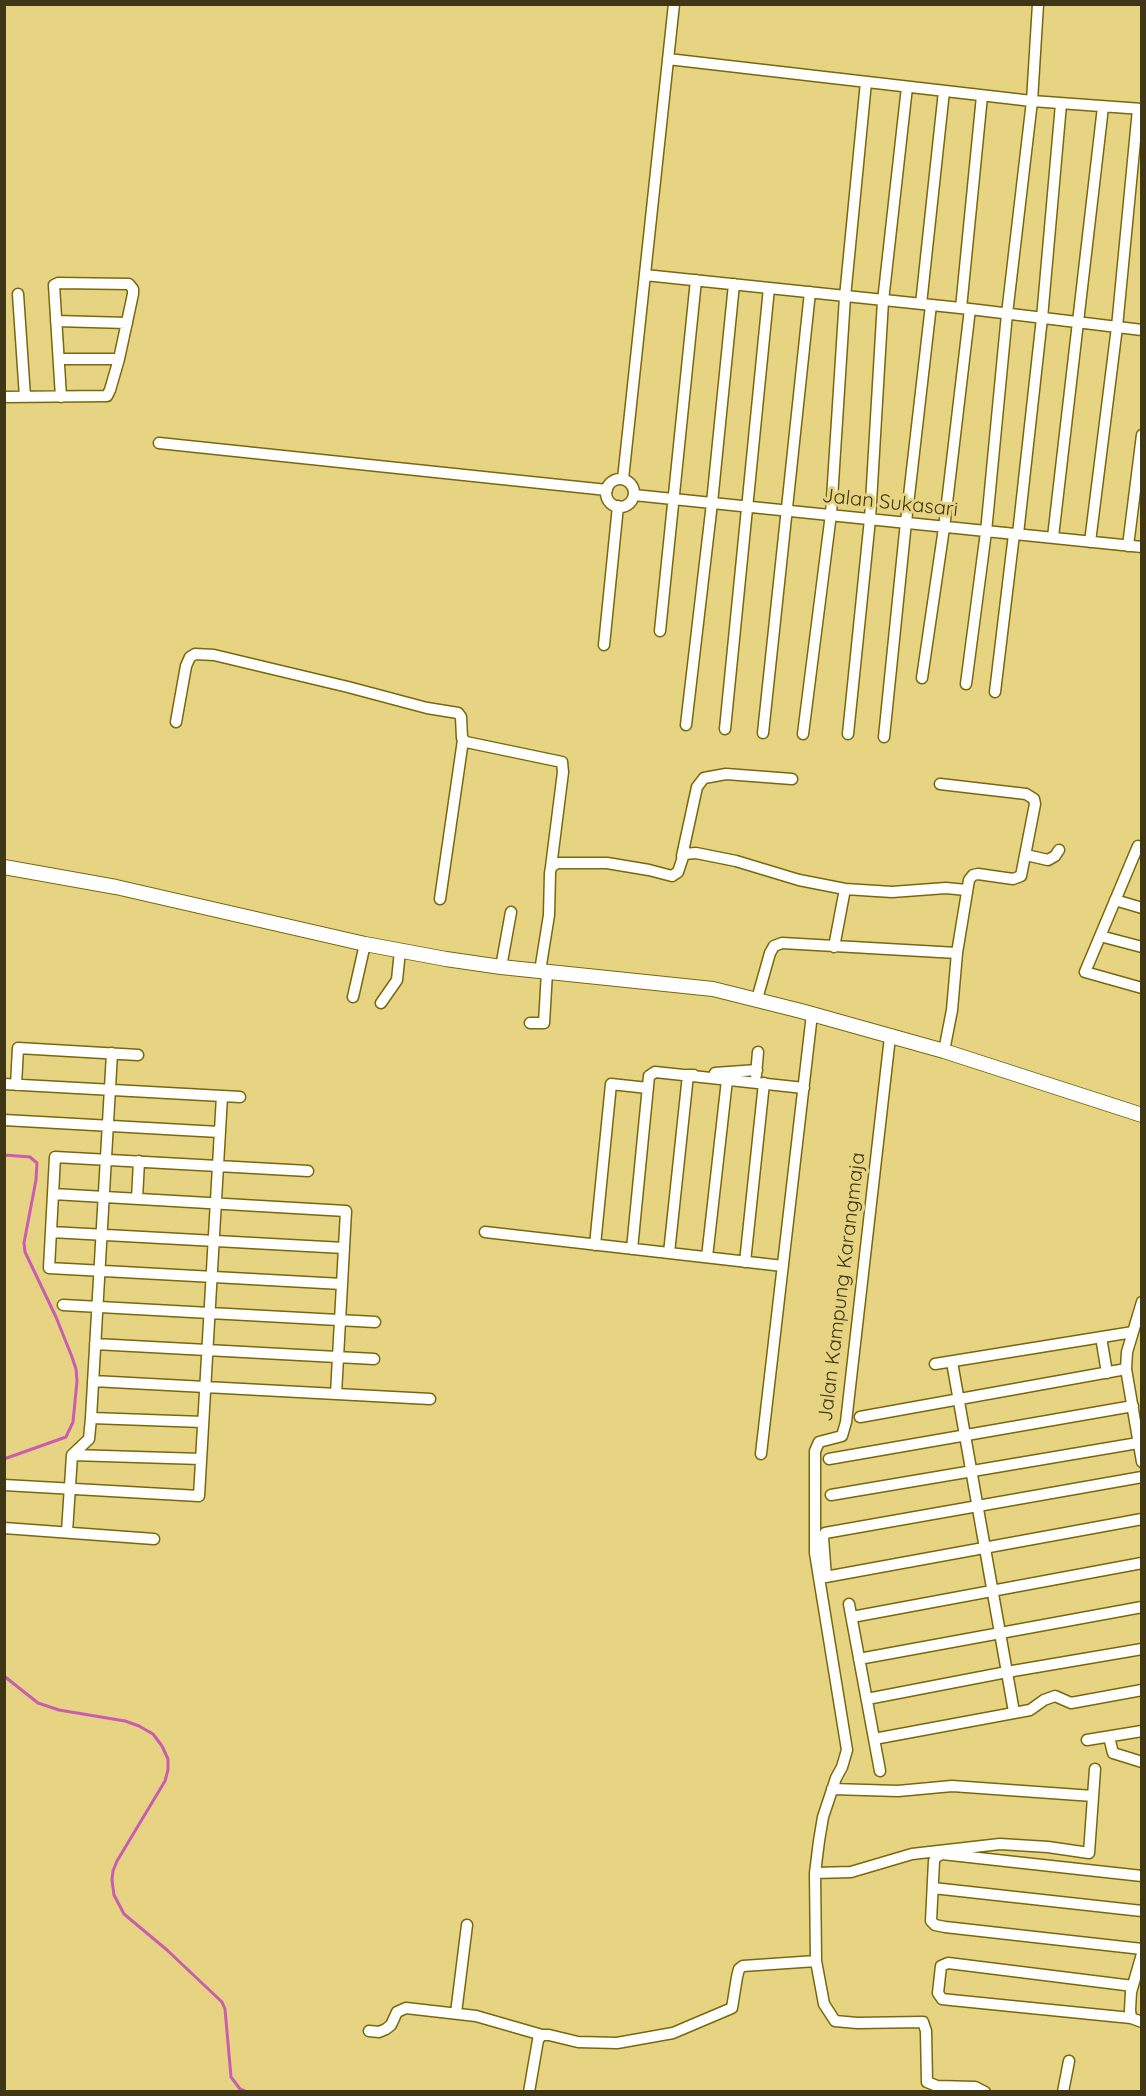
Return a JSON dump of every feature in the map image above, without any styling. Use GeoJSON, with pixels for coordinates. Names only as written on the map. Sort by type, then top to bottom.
{"type":"FeatureCollection","features":[{"type":"Feature","properties":{"kind":"street"},"geometry":{"type":"LineString","coordinates":[[623,479],[674,4]]}},
{"type":"Feature","properties":{"kind":"street"},"geometry":{"type":"LineString","coordinates":[[966,684],[986,532],[1007,314],[1032,101],[1038,4]]}},
{"type":"Feature","properties":{"kind":"street"},"geometry":{"type":"LineString","coordinates":[[668,59],[982,96],[1140,109],[1117,327],[1090,542]]}},
{"type":"Feature","properties":{"kind":"street"},"geometry":{"type":"LineString","coordinates":[[803,734],[831,514],[845,297],[866,82]]}},
{"type":"Feature","properties":{"kind":"street"},"geometry":{"type":"LineString","coordinates":[[848,734],[870,519],[883,300],[907,87]]}},
{"type":"Feature","properties":{"kind":"street"},"geometry":{"type":"LineString","coordinates":[[884,737],[906,522],[944,91]]}},
{"type":"Feature","properties":{"kind":"street"},"geometry":{"type":"LineString","coordinates":[[922,678],[944,528],[966,308],[982,96]]}},
{"type":"Feature","properties":{"kind":"street"},"geometry":{"type":"LineString","coordinates":[[995,692],[1042,318],[1061,104]]}},
{"type":"Feature","properties":{"kind":"street"},"geometry":{"type":"LineString","coordinates":[[1053,537],[1103,107]]}},
{"type":"Feature","properties":{"kind":"street"},"geometry":{"type":"LineString","coordinates":[[645,275],[966,308],[1142,330]]}},
{"type":"Feature","properties":{"kind":"street"},"geometry":{"type":"LineString","coordinates":[[660,631],[696,280]]}},
{"type":"Feature","properties":{"kind":"street"},"geometry":{"type":"LineString","coordinates":[[4,398],[25,397],[61,397],[107,396],[111,390],[127,323],[133,289],[129,284],[55,284],[61,397]]}},
{"type":"Feature","properties":{"kind":"street"},"geometry":{"type":"LineString","coordinates":[[686,725],[712,503],[734,284]]}},
{"type":"Feature","properties":{"kind":"street"},"geometry":{"type":"LineString","coordinates":[[725,729],[769,288]]}},
{"type":"Feature","properties":{"kind":"street"},"geometry":{"type":"LineString","coordinates":[[763,734],[810,292]]}},
{"type":"Feature","properties":{"kind":"street"},"geometry":{"type":"LineString","coordinates":[[18,294],[25,397]]}},
{"type":"Feature","properties":{"kind":"street"},"geometry":{"type":"LineString","coordinates":[[56,321],[127,323]]}},
{"type":"Feature","properties":{"kind":"street"},"geometry":{"type":"LineString","coordinates":[[58,358],[118,359]]}},
{"type":"Feature","properties":{"kind":"street"},"geometry":{"type":"LineString","coordinates":[[1128,546],[1142,435]]}},
{"type":"Feature","properties":{"kind":"street"},"geometry":{"type":"LineString","coordinates":[[159,443],[607,490]]}},
{"type":"Feature","properties":{"kind":"street"},"geometry":{"type":"LineString","coordinates":[[623,479],[631,483],[634,495],[630,502],[618,506],[611,502],[607,490],[614,480],[623,479]]}},
{"type":"Feature","properties":{"kind":"street","name":"Jalan Sukasari"},"geometry":{"type":"LineString","coordinates":[[634,495],[1142,547]]}},
{"type":"Feature","properties":{"kind":"street"},"geometry":{"type":"LineString","coordinates":[[604,645],[618,506]]}},
{"type":"Feature","properties":{"kind":"street"},"geometry":{"type":"LineString","coordinates":[[176,722],[186,666],[192,655],[200,654],[348,687],[427,708],[457,713],[461,717],[464,740],[440,899]]}},
{"type":"Feature","properties":{"kind":"street"},"geometry":{"type":"LineString","coordinates":[[464,740],[469,743],[562,762],[563,772],[549,881],[549,915],[543,971],[544,1023],[530,1023]]}},
{"type":"Feature","properties":{"kind":"street"},"geometry":{"type":"LineString","coordinates":[[551,867],[564,862],[608,863],[672,876],[678,872],[697,787],[704,778],[726,774],[792,779]]}},
{"type":"Feature","properties":{"kind":"street"},"geometry":{"type":"LineString","coordinates":[[940,784],[1026,794],[1034,799],[1026,855],[1019,878],[975,874],[970,877],[966,890],[952,1010],[944,1051]]}},
{"type":"Feature","properties":{"kind":"street"},"geometry":{"type":"LineString","coordinates":[[1138,846],[1085,972],[1142,988]]}},
{"type":"Feature","properties":{"kind":"street"},"geometry":{"type":"LineString","coordinates":[[1026,855],[1048,860],[1059,850]]}},
{"type":"Feature","properties":{"kind":"street"},"geometry":{"type":"LineString","coordinates":[[682,856],[690,853],[715,856],[799,880],[846,889],[892,892],[946,888],[966,890]]}},
{"type":"Feature","properties":{"kind":"street"},"geometry":{"type":"LineString","coordinates":[[1130,865],[1142,868]]}},
{"type":"Feature","properties":{"kind":"street"},"geometry":{"type":"LineString","coordinates":[[4,867],[116,887],[400,951],[501,967],[693,986],[757,999],[944,1051],[1142,1115]]}},
{"type":"Feature","properties":{"kind":"street"},"geometry":{"type":"LineString","coordinates":[[834,947],[846,889]]}},
{"type":"Feature","properties":{"kind":"street"},"geometry":{"type":"LineString","coordinates":[[1115,900],[1142,908]]}},
{"type":"Feature","properties":{"kind":"street"},"geometry":{"type":"LineString","coordinates":[[501,967],[512,912]]}},
{"type":"Feature","properties":{"kind":"street"},"geometry":{"type":"LineString","coordinates":[[1100,936],[1142,947]]}},
{"type":"Feature","properties":{"kind":"street"},"geometry":{"type":"LineString","coordinates":[[757,999],[774,946],[789,943],[957,953]]}},
{"type":"Feature","properties":{"kind":"street"},"geometry":{"type":"LineString","coordinates":[[353,997],[364,944]]}},
{"type":"Feature","properties":{"kind":"street"},"geometry":{"type":"LineString","coordinates":[[381,1003],[397,980],[400,951]]}},
{"type":"Feature","properties":{"kind":"street"},"geometry":{"type":"LineString","coordinates":[[761,1454],[812,1014]]}},
{"type":"Feature","properties":{"kind":"street","name":"Jalan Kampung Karangmaja"},"geometry":{"type":"LineString","coordinates":[[890,1037],[846,1422],[842,1436],[819,1442],[816,1447],[815,1542],[823,1577],[847,1750],[823,1817],[815,1873],[816,1960],[824,2004],[835,2021],[923,2022],[926,2031],[927,2082],[937,2086],[975,2087],[985,2091]]}},
{"type":"Feature","properties":{"kind":"street"},"geometry":{"type":"LineString","coordinates":[[138,1055],[18,1048],[10,1084],[240,1097]]}},
{"type":"Feature","properties":{"kind":"street"},"geometry":{"type":"LineString","coordinates":[[745,1262],[760,1083],[757,1070],[758,1052]]}},
{"type":"Feature","properties":{"kind":"street"},"geometry":{"type":"LineString","coordinates":[[66,1532],[72,1455],[89,1439],[91,1418],[111,1053]]}},
{"type":"Feature","properties":{"kind":"street"},"geometry":{"type":"LineString","coordinates":[[688,1076],[757,1070]]}},
{"type":"Feature","properties":{"kind":"street"},"geometry":{"type":"LineString","coordinates":[[632,1249],[650,1076],[655,1072],[804,1088]]}},
{"type":"Feature","properties":{"kind":"street"},"geometry":{"type":"LineString","coordinates":[[669,1253],[688,1076]]}},
{"type":"Feature","properties":{"kind":"street"},"geometry":{"type":"LineString","coordinates":[[707,1257],[727,1080]]}},
{"type":"Feature","properties":{"kind":"street"},"geometry":{"type":"LineString","coordinates":[[595,1245],[611,1084],[648,1088]]}},
{"type":"Feature","properties":{"kind":"street"},"geometry":{"type":"LineString","coordinates":[[4,1485],[199,1496],[222,1096]]}},
{"type":"Feature","properties":{"kind":"street"},"geometry":{"type":"LineString","coordinates":[[4,1120],[219,1132]]}},
{"type":"Feature","properties":{"kind":"street"},"geometry":{"type":"LineString","coordinates":[[308,1171],[55,1156],[49,1268],[342,1284]]}},
{"type":"Feature","properties":{"kind":"street"},"geometry":{"type":"LineString","coordinates":[[137,1199],[139,1161]]}},
{"type":"Feature","properties":{"kind":"street"},"geometry":{"type":"LineString","coordinates":[[53,1194],[346,1211],[336,1394]]}},
{"type":"Feature","properties":{"kind":"street"},"geometry":{"type":"LineString","coordinates":[[51,1232],[344,1248]]}},
{"type":"Feature","properties":{"kind":"street"},"geometry":{"type":"LineString","coordinates":[[485,1232],[783,1266]]}},
{"type":"Feature","properties":{"kind":"street"},"geometry":{"type":"LineString","coordinates":[[1142,1302],[1127,1352],[1126,1370],[1142,1462]]}},
{"type":"Feature","properties":{"kind":"street"},"geometry":{"type":"LineString","coordinates":[[63,1305],[375,1322]]}},
{"type":"Feature","properties":{"kind":"street"},"geometry":{"type":"LineString","coordinates":[[935,1364],[1133,1332]]}},
{"type":"Feature","properties":{"kind":"street"},"geometry":{"type":"LineString","coordinates":[[1101,1337],[1107,1373]]}},
{"type":"Feature","properties":{"kind":"street"},"geometry":{"type":"LineString","coordinates":[[95,1344],[374,1359]]}},
{"type":"Feature","properties":{"kind":"street"},"geometry":{"type":"LineString","coordinates":[[952,1362],[1014,1712]]}},
{"type":"Feature","properties":{"kind":"street"},"geometry":{"type":"LineString","coordinates":[[860,1416],[1126,1370]]}},
{"type":"Feature","properties":{"kind":"street"},"geometry":{"type":"LineString","coordinates":[[93,1381],[430,1399]]}},
{"type":"Feature","properties":{"kind":"street"},"geometry":{"type":"LineString","coordinates":[[830,1459],[1132,1406]]}},
{"type":"Feature","properties":{"kind":"street"},"geometry":{"type":"LineString","coordinates":[[91,1418],[203,1422]]}},
{"type":"Feature","properties":{"kind":"street"},"geometry":{"type":"LineString","coordinates":[[831,1495],[1138,1443]]}},
{"type":"Feature","properties":{"kind":"street"},"geometry":{"type":"LineString","coordinates":[[72,1455],[201,1459]]}},
{"type":"Feature","properties":{"kind":"street"},"geometry":{"type":"LineString","coordinates":[[1142,1476],[825,1533],[823,1577],[1142,1519]]}},
{"type":"Feature","properties":{"kind":"street"},"geometry":{"type":"LineString","coordinates":[[4,1528],[154,1539]]}},
{"type":"Feature","properties":{"kind":"street"},"geometry":{"type":"LineString","coordinates":[[852,1617],[992,1589],[1142,1563]]}},
{"type":"Feature","properties":{"kind":"street"},"geometry":{"type":"LineString","coordinates":[[849,1605],[880,1772]]}},
{"type":"Feature","properties":{"kind":"street"},"geometry":{"type":"LineString","coordinates":[[860,1659],[1142,1607]]}},
{"type":"Feature","properties":{"kind":"street"},"geometry":{"type":"LineString","coordinates":[[867,1699],[1142,1649]]}},
{"type":"Feature","properties":{"kind":"street"},"geometry":{"type":"LineString","coordinates":[[874,1739],[1030,1710],[1044,1700],[1055,1696],[1071,1703],[1142,1690]]}},
{"type":"Feature","properties":{"kind":"street"},"geometry":{"type":"LineString","coordinates":[[1087,1740],[1142,1731]]}},
{"type":"Feature","properties":{"kind":"street"},"geometry":{"type":"LineString","coordinates":[[1109,1737],[1113,1754],[1142,1762]]}},
{"type":"Feature","properties":{"kind":"street"},"geometry":{"type":"LineString","coordinates":[[815,1873],[851,1872],[912,1854],[1000,1844],[1032,1845],[1089,1854],[1095,1769]]}},
{"type":"Feature","properties":{"kind":"street"},"geometry":{"type":"LineString","coordinates":[[832,1789],[898,1791],[951,1786],[1093,1796]]}},
{"type":"Feature","properties":{"kind":"street"},"geometry":{"type":"LineString","coordinates":[[1131,2018],[1141,1955],[935,1925],[932,1921],[934,1861],[942,1854],[1142,1876]]}},
{"type":"Feature","properties":{"kind":"street"},"geometry":{"type":"LineString","coordinates":[[933,1888],[1142,1911]]}},
{"type":"Feature","properties":{"kind":"street"},"geometry":{"type":"LineString","coordinates":[[456,2013],[467,1925]]}},
{"type":"Feature","properties":{"kind":"street"},"geometry":{"type":"LineString","coordinates":[[369,2031],[379,2032],[388,2027],[397,2012],[402,2009],[456,2013],[494,2020],[542,2035],[578,2042],[610,2043],[673,2033],[732,2008],[739,1969],[743,1966],[816,1960]]}},
{"type":"Feature","properties":{"kind":"street"},"geometry":{"type":"LineString","coordinates":[[1135,1991],[948,1964],[941,1966],[938,1994],[942,1999],[1131,2018],[1142,2022]]}},
{"type":"Feature","properties":{"kind":"street"},"geometry":{"type":"LineString","coordinates":[[530,2091],[538,2040],[542,2035]]}},
{"type":"Feature","properties":{"kind":"street"},"geometry":{"type":"LineString","coordinates":[[1064,2091],[1069,2061]]}},
{"type":"Feature","properties":{"kind":"waterway"},"geometry":{"type":"LineString","coordinates":[[4,1155],[30,1157],[37,1163],[24,1243],[25,1252],[56,1317],[76,1369],[77,1381],[73,1422],[66,1437],[4,1459]]}},
{"type":"Feature","properties":{"kind":"waterway"},"geometry":{"type":"LineString","coordinates":[[4,1676],[38,1703],[59,1710],[125,1721],[153,1734],[162,1746],[168,1759],[165,1781],[117,1861],[112,1880],[114,1895],[124,1914],[167,1950],[222,2002],[225,2009],[231,2077],[240,2089],[247,2092]]}}]}
